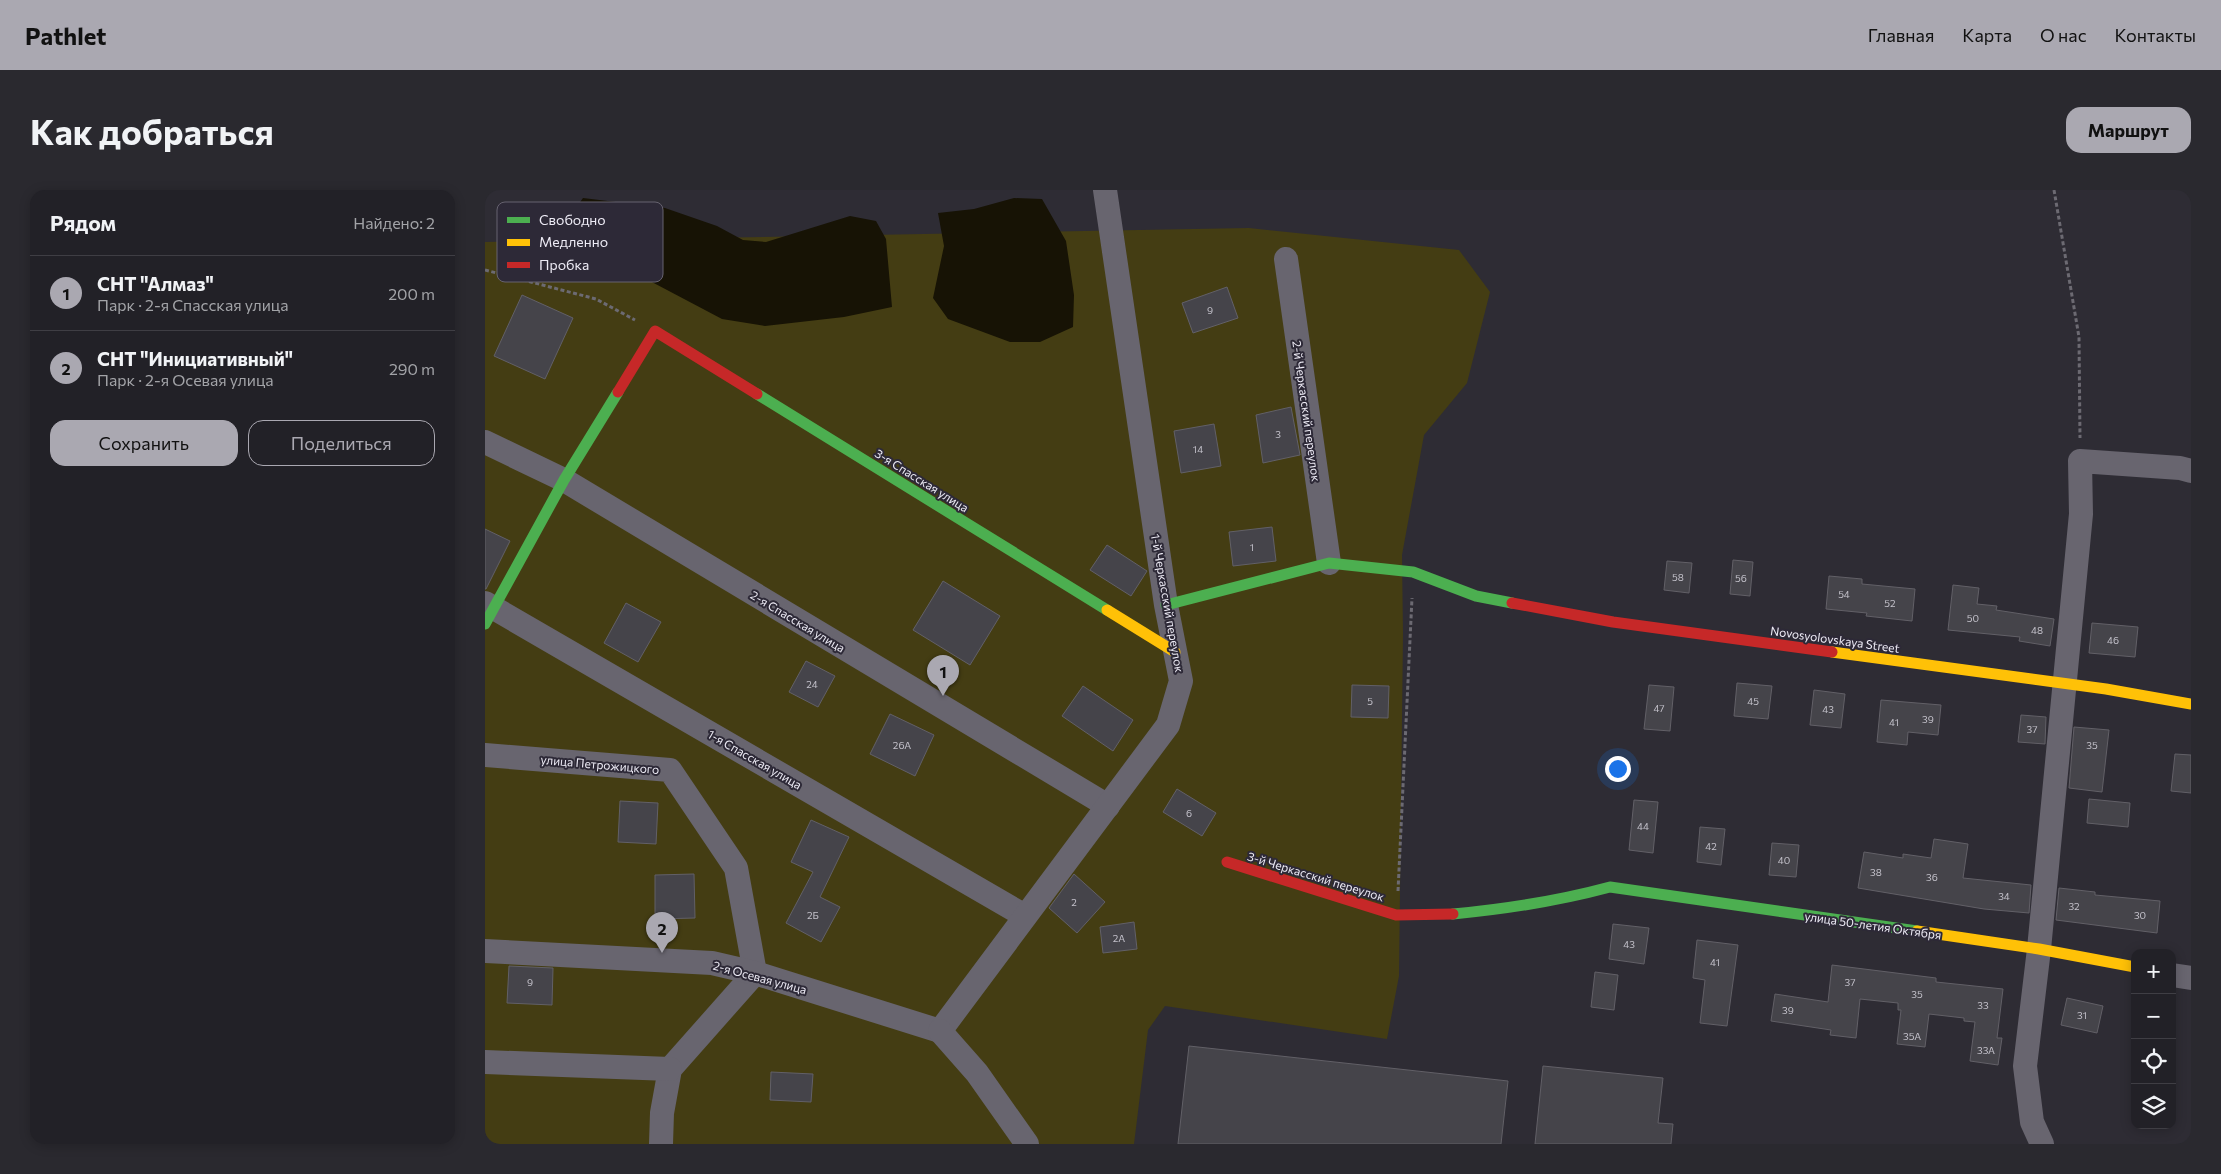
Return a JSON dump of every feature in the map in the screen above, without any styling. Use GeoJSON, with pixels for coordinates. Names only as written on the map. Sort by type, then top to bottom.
{"type":"FeatureCollection","features":[{"type":"Feature","properties":{"kind":"street","name":"1-й Черкасский переулок"},"geometry":{"type":"LineString","coordinates":[[940,1031],[1168,724],[1181,681],[1166,605],[1105,190]]}},
{"type":"Feature","properties":{"kind":"street","name":"2-й Черкасский переулок"},"geometry":{"type":"LineString","coordinates":[[1286,258],[1329,563]]}},
{"type":"Feature","properties":{"kind":"street"},"geometry":{"type":"LineString","coordinates":[[488,612],[564,480],[655,331]]}},
{"type":"Feature","properties":{"kind":"street","name":"3-я Спасская улица"},"geometry":{"type":"LineString","coordinates":[[655,331],[1175,652]]}},
{"type":"Feature","properties":{"kind":"street","name":"2-я Спасская улица"},"geometry":{"type":"LineString","coordinates":[[485,442],[564,480],[1108,806]]}},
{"type":"Feature","properties":{"kind":"street"},"geometry":{"type":"LineString","coordinates":[[2042,1144],[2032,1122],[2025,1066],[2066,684],[2081,514],[2080,461],[2180,468],[2191,471]]}},
{"type":"Feature","properties":{"kind":"street"},"geometry":{"type":"LineString","coordinates":[[1166,605],[1329,563]]}},
{"type":"Feature","properties":{"kind":"street","name":"Novosyolovskaya Street"},"geometry":{"type":"LineString","coordinates":[[1329,563],[1413,572],[1476,596],[1613,622],[2107,689],[2191,704]]}},
{"type":"Feature","properties":{"kind":"street","name":"1-я Спасская улица"},"geometry":{"type":"LineString","coordinates":[[488,612],[1025,916]]}},
{"type":"Feature","properties":{"kind":"street","name":"улица Петрожицкого"},"geometry":{"type":"LineString","coordinates":[[485,755],[670,770],[736,868],[755,972]]}},
{"type":"Feature","properties":{"kind":"street","name":"3-й Черкасский переулок"},"geometry":{"type":"LineString","coordinates":[[1227,862],[1343,900],[1396,915],[1445,915],[1502,909],[1568,898],[1610,887]]}},
{"type":"Feature","properties":{"kind":"street","name":"улица 50-летия Октября"},"geometry":{"type":"LineString","coordinates":[[1610,887],[2039,949],[2131,966]]}},
{"type":"Feature","properties":{"kind":"street","name":"2-я Осевая улица"},"geometry":{"type":"LineString","coordinates":[[485,951],[712,963],[755,972],[940,1031]]}},
{"type":"Feature","properties":{"kind":"street"},"geometry":{"type":"LineString","coordinates":[[661,1144],[662,1113],[671,1069],[755,972]]}},
{"type":"Feature","properties":{"kind":"street"},"geometry":{"type":"LineString","coordinates":[[2176,976],[2191,978]]}},
{"type":"Feature","properties":{"kind":"street"},"geometry":{"type":"LineString","coordinates":[[940,1031],[977,1073],[1027,1144]]}},
{"type":"Feature","properties":{"kind":"street"},"geometry":{"type":"LineString","coordinates":[[485,1062],[671,1069]]}},
{"type":"Feature","properties":{"kind":"path"},"geometry":{"type":"LineString","coordinates":[[2054,190],[2079,337],[2080,461]]}},
{"type":"Feature","properties":{"kind":"path"},"geometry":{"type":"LineString","coordinates":[[531,282],[596,299],[655,331]]}},
{"type":"Feature","properties":{"kind":"path"},"geometry":{"type":"LineString","coordinates":[[1396,915],[1413,572]]}},
{"type":"Feature","properties":{"kind":"shaded area"},"geometry":{"type":"Polygon","coordinates":[[[583,198],[616,202],[580,202],[583,198]]]}},
{"type":"Feature","properties":{"kind":"shaded area"},"geometry":{"type":"Polygon","coordinates":[[[1014,198],[1042,199],[1066,241],[1074,295],[1073,327],[1040,342],[1010,342],[948,319],[933,298],[944,246],[938,213],[974,209],[1014,198]]]}},
{"type":"Feature","properties":{"kind":"shaded area"},"geometry":{"type":"Polygon","coordinates":[[[663,208],[717,226],[743,240],[766,242],[850,216],[876,221],[886,239],[892,307],[844,317],[765,326],[722,319],[652,282],[663,282],[663,208]]]}},
{"type":"Feature","properties":{"kind":"shaded area"},"geometry":{"type":"Polygon","coordinates":[[[1249,228],[1459,250],[1490,292],[1467,383],[1424,435],[1402,555],[1403,634],[1399,976],[1387,1039],[1165,1006],[1148,1030],[1134,1144],[485,1144],[485,242],[497,242],[497,282],[663,282],[663,239],[1249,228]]]}},
{"type":"Feature","properties":{"kind":"building"},"geometry":{"type":"Polygon","coordinates":[[[1227,287],[1238,318],[1193,333],[1182,303],[1227,287]]]}},
{"type":"Feature","properties":{"kind":"building"},"geometry":{"type":"Polygon","coordinates":[[[522,295],[573,318],[545,379],[494,356],[522,295]]]}},
{"type":"Feature","properties":{"kind":"building"},"geometry":{"type":"Polygon","coordinates":[[[1291,407],[1300,455],[1263,463],[1256,415],[1291,407]]]}},
{"type":"Feature","properties":{"kind":"building"},"geometry":{"type":"Polygon","coordinates":[[[1214,424],[1221,466],[1181,473],[1174,431],[1214,424]]]}},
{"type":"Feature","properties":{"kind":"building"},"geometry":{"type":"Polygon","coordinates":[[[1272,527],[1276,561],[1233,566],[1229,532],[1272,527]]]}},
{"type":"Feature","properties":{"kind":"building"},"geometry":{"type":"Polygon","coordinates":[[[485,529],[510,541],[486,589],[485,589],[485,529]]]}},
{"type":"Feature","properties":{"kind":"building"},"geometry":{"type":"Polygon","coordinates":[[[1107,545],[1147,571],[1131,596],[1090,570],[1107,545]]]}},
{"type":"Feature","properties":{"kind":"building"},"geometry":{"type":"Polygon","coordinates":[[[1733,560],[1753,562],[1750,596],[1730,594],[1733,560]]]}},
{"type":"Feature","properties":{"kind":"building"},"geometry":{"type":"Polygon","coordinates":[[[1667,561],[1692,563],[1689,593],[1664,590],[1667,561]]]}},
{"type":"Feature","properties":{"kind":"building"},"geometry":{"type":"Polygon","coordinates":[[[1829,576],[1862,579],[1862,584],[1915,589],[1912,621],[1866,616],[1867,613],[1826,609],[1829,576]]]}},
{"type":"Feature","properties":{"kind":"building"},"geometry":{"type":"Polygon","coordinates":[[[943,581],[1000,616],[970,665],[913,630],[943,581]]]}},
{"type":"Feature","properties":{"kind":"building"},"geometry":{"type":"Polygon","coordinates":[[[1953,585],[1979,588],[1977,604],[1997,606],[1996,610],[2054,619],[2050,646],[2019,641],[2020,637],[1948,630],[1953,585]]]}},
{"type":"Feature","properties":{"kind":"building"},"geometry":{"type":"Polygon","coordinates":[[[626,603],[661,622],[638,662],[604,643],[626,603]]]}},
{"type":"Feature","properties":{"kind":"building"},"geometry":{"type":"Polygon","coordinates":[[[2092,623],[2138,627],[2135,657],[2089,653],[2092,623]]]}},
{"type":"Feature","properties":{"kind":"building"},"geometry":{"type":"Polygon","coordinates":[[[806,661],[835,676],[818,707],[789,692],[806,661]]]}},
{"type":"Feature","properties":{"kind":"building"},"geometry":{"type":"Polygon","coordinates":[[[1737,683],[1772,686],[1768,719],[1734,716],[1737,683]]]}},
{"type":"Feature","properties":{"kind":"building"},"geometry":{"type":"Polygon","coordinates":[[[1352,685],[1389,686],[1388,718],[1351,717],[1352,685]]]}},
{"type":"Feature","properties":{"kind":"building"},"geometry":{"type":"Polygon","coordinates":[[[1649,685],[1674,687],[1670,731],[1644,729],[1649,685]]]}},
{"type":"Feature","properties":{"kind":"building"},"geometry":{"type":"Polygon","coordinates":[[[1083,686],[1133,720],[1113,751],[1062,716],[1083,686]]]}},
{"type":"Feature","properties":{"kind":"building"},"geometry":{"type":"Polygon","coordinates":[[[1814,690],[1845,694],[1841,728],[1810,725],[1814,690]]]}},
{"type":"Feature","properties":{"kind":"building"},"geometry":{"type":"Polygon","coordinates":[[[1881,700],[1941,705],[1938,735],[1908,732],[1907,745],[1877,742],[1881,700]]]}},
{"type":"Feature","properties":{"kind":"building"},"geometry":{"type":"Polygon","coordinates":[[[890,714],[934,735],[915,776],[870,754],[890,714]]]}},
{"type":"Feature","properties":{"kind":"building"},"geometry":{"type":"Polygon","coordinates":[[[2021,715],[2046,717],[2045,744],[2018,742],[2021,715]]]}},
{"type":"Feature","properties":{"kind":"building"},"geometry":{"type":"Polygon","coordinates":[[[2074,727],[2109,730],[2102,792],[2069,788],[2074,727]]]}},
{"type":"Feature","properties":{"kind":"building"},"geometry":{"type":"Polygon","coordinates":[[[2175,754],[2191,755],[2191,793],[2171,791],[2175,754]]]}},
{"type":"Feature","properties":{"kind":"building"},"geometry":{"type":"Polygon","coordinates":[[[1177,789],[1216,813],[1202,836],[1163,812],[1177,789]]]}},
{"type":"Feature","properties":{"kind":"building"},"geometry":{"type":"Polygon","coordinates":[[[2089,799],[2130,803],[2128,827],[2087,823],[2089,799]]]}},
{"type":"Feature","properties":{"kind":"building"},"geometry":{"type":"Polygon","coordinates":[[[1634,800],[1658,802],[1653,853],[1629,850],[1634,800]]]}},
{"type":"Feature","properties":{"kind":"building"},"geometry":{"type":"Polygon","coordinates":[[[620,801],[658,803],[656,844],[618,842],[620,801]]]}},
{"type":"Feature","properties":{"kind":"building"},"geometry":{"type":"Polygon","coordinates":[[[811,820],[849,837],[820,897],[840,907],[821,942],[786,923],[813,872],[791,862],[811,820]]]}},
{"type":"Feature","properties":{"kind":"building"},"geometry":{"type":"Polygon","coordinates":[[[1700,827],[1725,829],[1721,865],[1697,862],[1700,827]]]}},
{"type":"Feature","properties":{"kind":"building"},"geometry":{"type":"Polygon","coordinates":[[[1934,839],[1968,844],[1963,878],[2031,885],[2029,913],[1984,909],[1858,888],[1864,852],[1903,858],[1903,854],[1931,858],[1934,839]]]}},
{"type":"Feature","properties":{"kind":"building"},"geometry":{"type":"Polygon","coordinates":[[[1772,843],[1799,845],[1796,877],[1769,875],[1772,843]]]}},
{"type":"Feature","properties":{"kind":"building"},"geometry":{"type":"Polygon","coordinates":[[[694,874],[695,918],[655,919],[655,875],[694,874]]]}},
{"type":"Feature","properties":{"kind":"building"},"geometry":{"type":"Polygon","coordinates":[[[1074,874],[1105,902],[1077,933],[1049,908],[1074,874]]]}},
{"type":"Feature","properties":{"kind":"building"},"geometry":{"type":"Polygon","coordinates":[[[2059,888],[2095,892],[2095,895],[2160,901],[2157,933],[2056,920],[2059,888]]]}},
{"type":"Feature","properties":{"kind":"building"},"geometry":{"type":"Polygon","coordinates":[[[1134,922],[1137,949],[1103,953],[1100,927],[1134,922]]]}},
{"type":"Feature","properties":{"kind":"building"},"geometry":{"type":"Polygon","coordinates":[[[1613,924],[1649,928],[1644,964],[1609,959],[1613,924]]]}},
{"type":"Feature","properties":{"kind":"building"},"geometry":{"type":"Polygon","coordinates":[[[1697,940],[1738,945],[1727,1026],[1700,1023],[1705,980],[1693,978],[1697,940]]]}},
{"type":"Feature","properties":{"kind":"building"},"geometry":{"type":"Polygon","coordinates":[[[1832,965],[1936,978],[1936,982],[2003,989],[1997,1038],[2002,1038],[1998,1065],[1970,1061],[1975,1022],[1964,1021],[1964,1018],[1929,1014],[1925,1047],[1897,1044],[1901,1010],[1898,1010],[1898,1003],[1860,999],[1856,1038],[1830,1035],[1831,1030],[1771,1021],[1775,994],[1828,1002],[1832,965]]]}},
{"type":"Feature","properties":{"kind":"building"},"geometry":{"type":"Polygon","coordinates":[[[509,966],[553,968],[552,1005],[507,1003],[509,966]]]}},
{"type":"Feature","properties":{"kind":"building"},"geometry":{"type":"Polygon","coordinates":[[[1595,972],[1618,975],[1614,1010],[1591,1007],[1595,972]]]}},
{"type":"Feature","properties":{"kind":"building"},"geometry":{"type":"Polygon","coordinates":[[[2067,998],[2103,1006],[2097,1033],[2061,1025],[2067,998]]]}},
{"type":"Feature","properties":{"kind":"building"},"geometry":{"type":"Polygon","coordinates":[[[1189,1046],[1508,1081],[1501,1144],[1178,1144],[1189,1046]]]}},
{"type":"Feature","properties":{"kind":"building"},"geometry":{"type":"Polygon","coordinates":[[[1543,1066],[1663,1078],[1658,1123],[1673,1124],[1671,1144],[1535,1144],[1543,1066]]]}},
{"type":"Feature","properties":{"kind":"building"},"geometry":{"type":"Polygon","coordinates":[[[771,1072],[813,1074],[811,1102],[770,1100],[771,1072]]]}},
{"type":"Feature","properties":{"kind":"traffic: fast"},"geometry":{"type":"LineString","coordinates":[[485,624],[564,480],[618,392]]}},
{"type":"Feature","properties":{"kind":"traffic: fast"},"geometry":{"type":"LineString","coordinates":[[757,394],[1107,610]]}},
{"type":"Feature","properties":{"kind":"traffic: fast"},"geometry":{"type":"LineString","coordinates":[[1166,605],[1329,563],[1413,572],[1476,596],[1512,603]]}},
{"type":"Feature","properties":{"kind":"traffic: fast"},"geometry":{"type":"LineString","coordinates":[[1453,914],[1532,904],[1610,887],[1917,931]]}},
{"type":"Feature","properties":{"kind":"traffic: slow"},"geometry":{"type":"LineString","coordinates":[[1107,610],[1175,652]]}},
{"type":"Feature","properties":{"kind":"traffic: slow"},"geometry":{"type":"LineString","coordinates":[[1832,652],[2106,689],[2191,704]]}},
{"type":"Feature","properties":{"kind":"traffic: slow"},"geometry":{"type":"LineString","coordinates":[[1917,931],[2039,949],[2131,966]]}},
{"type":"Feature","properties":{"kind":"traffic: jam"},"geometry":{"type":"LineString","coordinates":[[618,392],[655,331],[757,394]]}},
{"type":"Feature","properties":{"kind":"traffic: jam"},"geometry":{"type":"LineString","coordinates":[[1512,603],[1613,622],[1832,652]]}},
{"type":"Feature","properties":{"kind":"traffic: jam"},"geometry":{"type":"LineString","coordinates":[[1227,862],[1396,915],[1453,914]]}},
{"type":"Feature","properties":{"kind":"place","name":"СНТ \"Алмаз\""},"geometry":{"type":"Point","coordinates":[943,696]}},
{"type":"Feature","properties":{"kind":"place","name":"СНТ \"Инициативный\""},"geometry":{"type":"Point","coordinates":[662,953]}}]}
